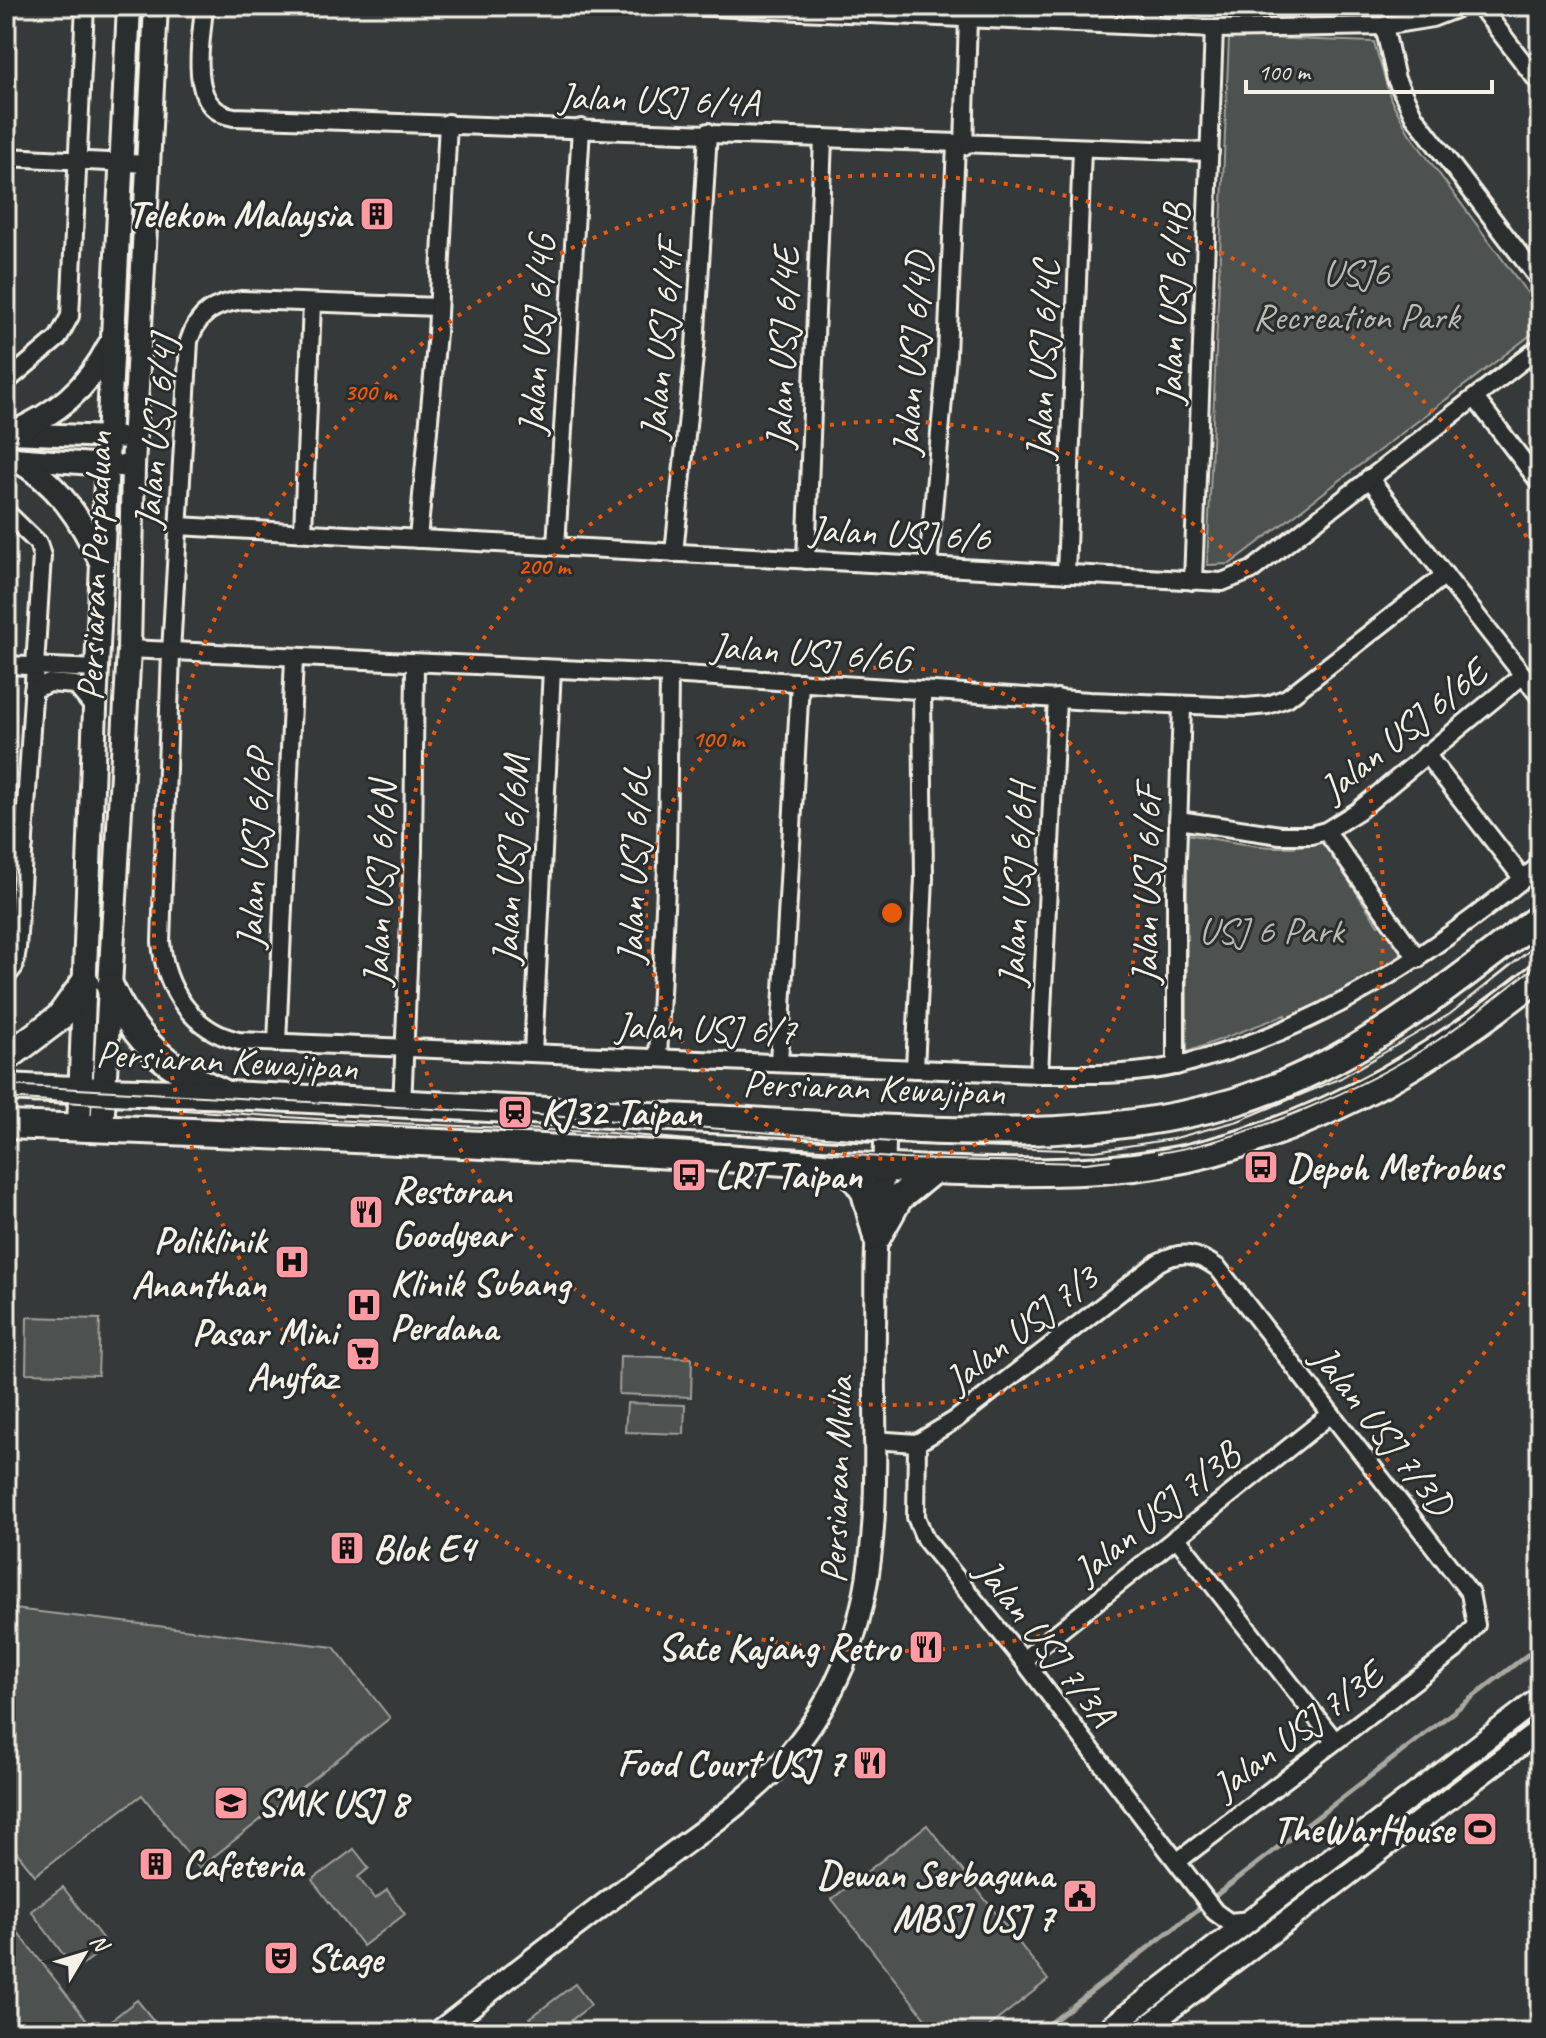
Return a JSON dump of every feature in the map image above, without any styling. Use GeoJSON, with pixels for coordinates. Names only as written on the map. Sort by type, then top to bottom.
{"type":"FeatureCollection","features":[{"type":"Feature","properties":{"kind":"main road","name":"Persiaran Perpaduan"},"geometry":{"type":"LineString","coordinates":[[97,985],[95,709],[129,6]]}},
{"type":"Feature","properties":{"kind":"main road","name":"Persiaran Perpaduan"},"geometry":{"type":"LineString","coordinates":[[90,1128],[97,985],[129,649],[134,438],[156,6]]}},
{"type":"Feature","properties":{"kind":"main road"},"geometry":{"type":"LineString","coordinates":[[9,433],[64,405],[98,369],[113,337]]}},
{"type":"Feature","properties":{"kind":"main road"},"geometry":{"type":"LineString","coordinates":[[10,458],[31,468],[67,502],[104,569]]}},
{"type":"Feature","properties":{"kind":"main road","name":"Persiaran Kewajipan"},"geometry":{"type":"LineString","coordinates":[[6,1087],[1041,1131],[1182,1116],[1280,1086],[1367,1043],[1540,917]]}},
{"type":"Feature","properties":{"kind":"main road","name":"Persiaran Kewajipan"},"geometry":{"type":"LineString","coordinates":[[6,1125],[318,1137],[886,1170],[1086,1173],[1157,1164],[1266,1136],[1320,1115],[1440,1052],[1540,976]]}},
{"type":"Feature","properties":{"kind":"main road"},"geometry":{"type":"LineString","coordinates":[[6,1058],[97,985],[152,1051],[173,1068],[229,1095]]}},
{"type":"Feature","properties":{"kind":"main road"},"geometry":{"type":"LineString","coordinates":[[847,1166],[865,1192],[877,1237]]}},
{"type":"Feature","properties":{"kind":"main road"},"geometry":{"type":"LineString","coordinates":[[877,1237],[899,1198],[932,1171]]}},
{"type":"Feature","properties":{"kind":"street"},"geometry":{"type":"LineString","coordinates":[[6,382],[58,338],[70,316],[85,6]]}},
{"type":"Feature","properties":{"kind":"street","name":"Jalan USJ 6/4A"},"geometry":{"type":"LineString","coordinates":[[204,6],[199,78],[210,106],[220,115],[1210,152]]}},
{"type":"Feature","properties":{"kind":"street"},"geometry":{"type":"LineString","coordinates":[[687,6],[881,10],[968,18],[1016,13],[1214,29],[1384,26],[1432,18],[1463,6]]}},
{"type":"Feature","properties":{"kind":"street"},"geometry":{"type":"LineString","coordinates":[[1149,26],[1150,6]]}},
{"type":"Feature","properties":{"kind":"street"},"geometry":{"type":"LineString","coordinates":[[1480,6],[1540,84]]}},
{"type":"Feature","properties":{"kind":"street","name":"Jalan USJ 6/4D"},"geometry":{"type":"LineString","coordinates":[[928,566],[947,355],[968,18]]}},
{"type":"Feature","properties":{"kind":"street"},"geometry":{"type":"LineString","coordinates":[[1384,26],[1396,79],[1414,116],[1539,278]]}},
{"type":"Feature","properties":{"kind":"street","name":"Jalan USJ 6/4B"},"geometry":{"type":"LineString","coordinates":[[1193,581],[1214,29]]}},
{"type":"Feature","properties":{"kind":"street"},"geometry":{"type":"LineString","coordinates":[[418,539],[438,307],[448,123]]}},
{"type":"Feature","properties":{"kind":"street","name":"Jalan USJ 6/4G"},"geometry":{"type":"LineString","coordinates":[[556,546],[581,128]]}},
{"type":"Feature","properties":{"kind":"street","name":"Jalan USJ 6/4F"},"geometry":{"type":"LineString","coordinates":[[674,553],[695,347],[708,132]]}},
{"type":"Feature","properties":{"kind":"street","name":"Jalan USJ 6/4E"},"geometry":{"type":"LineString","coordinates":[[806,560],[823,139]]}},
{"type":"Feature","properties":{"kind":"street","name":"Jalan USJ 6/4C"},"geometry":{"type":"LineString","coordinates":[[1066,574],[1082,149]]}},
{"type":"Feature","properties":{"kind":"street"},"geometry":{"type":"LineString","coordinates":[[6,157],[148,164]]}},
{"type":"Feature","properties":{"kind":"street","name":"Jalan USJ 6/4J"},"geometry":{"type":"LineString","coordinates":[[171,652],[189,341],[200,316],[226,302],[242,300],[438,307]]}},
{"type":"Feature","properties":{"kind":"street"},"geometry":{"type":"LineString","coordinates":[[303,532],[312,303]]}},
{"type":"Feature","properties":{"kind":"street","name":"Jalan USJ 6/6"},"geometry":{"type":"LineString","coordinates":[[178,526],[1193,581],[1237,579],[1540,347]]}},
{"type":"Feature","properties":{"kind":"street"},"geometry":{"type":"LineString","coordinates":[[1475,398],[1540,483]]}},
{"type":"Feature","properties":{"kind":"street"},"geometry":{"type":"LineString","coordinates":[[9,433],[134,438]]}},
{"type":"Feature","properties":{"kind":"street"},"geometry":{"type":"LineString","coordinates":[[10,458],[133,467]]}},
{"type":"Feature","properties":{"kind":"street"},"geometry":{"type":"LineString","coordinates":[[1369,478],[1540,697]]}},
{"type":"Feature","properties":{"kind":"street"},"geometry":{"type":"LineString","coordinates":[[6,512],[38,543],[42,556],[16,956],[6,977]]}},
{"type":"Feature","properties":{"kind":"street","name":"Jalan USJ 6/6G"},"geometry":{"type":"LineString","coordinates":[[129,649],[669,674],[1182,706],[1246,707],[1268,705],[1287,698],[1445,575]]}},
{"type":"Feature","properties":{"kind":"street","name":"Jalan USJ 6/7"},"geometry":{"type":"LineString","coordinates":[[171,652],[161,942],[165,969],[177,996],[207,1029],[221,1037],[239,1041],[1039,1074],[1110,1074],[1176,1066],[1308,1021],[1418,959],[1540,865]]}},
{"type":"Feature","properties":{"kind":"street","name":"Jalan USJ 6/6P"},"geometry":{"type":"LineString","coordinates":[[277,1043],[294,659]]}},
{"type":"Feature","properties":{"kind":"street","name":"Jalan USJ 6/6N"},"geometry":{"type":"LineString","coordinates":[[402,1106],[413,851],[415,664]]}},
{"type":"Feature","properties":{"kind":"street"},"geometry":{"type":"LineString","coordinates":[[6,665],[98,669]]}},
{"type":"Feature","properties":{"kind":"street","name":"Jalan USJ 6/6M"},"geometry":{"type":"LineString","coordinates":[[533,1053],[552,669]]}},
{"type":"Feature","properties":{"kind":"street","name":"Jalan USJ 6/6L"},"geometry":{"type":"LineString","coordinates":[[658,1058],[667,865],[669,674]]}},
{"type":"Feature","properties":{"kind":"street","name":"Jalan USJ 6/6E"},"geometry":{"type":"LineString","coordinates":[[1178,820],[1296,836],[1326,831],[1351,817],[1523,675]]}},
{"type":"Feature","properties":{"kind":"street"},"geometry":{"type":"LineString","coordinates":[[779,1063],[800,682]]}},
{"type":"Feature","properties":{"kind":"street"},"geometry":{"type":"LineString","coordinates":[[33,690],[49,683],[75,685],[95,709]]}},
{"type":"Feature","properties":{"kind":"street"},"geometry":{"type":"LineString","coordinates":[[915,1069],[924,878],[922,691]]}},
{"type":"Feature","properties":{"kind":"street","name":"Jalan USJ 6/6H"},"geometry":{"type":"LineString","coordinates":[[1039,1074],[1057,698]]}},
{"type":"Feature","properties":{"kind":"street","name":"Jalan USJ 6/6F"},"geometry":{"type":"LineString","coordinates":[[1176,1066],[1182,706]]}},
{"type":"Feature","properties":{"kind":"street"},"geometry":{"type":"LineString","coordinates":[[1426,754],[1523,879]]}},
{"type":"Feature","properties":{"kind":"street"},"geometry":{"type":"LineString","coordinates":[[1326,831],[1418,959]]}},
{"type":"Feature","properties":{"kind":"street"},"geometry":{"type":"LineString","coordinates":[[6,843],[24,845]]}},
{"type":"Feature","properties":{"kind":"street","name":"Persiaran Mulia"},"geometry":{"type":"LineString","coordinates":[[438,2032],[743,1799],[797,1744],[837,1678],[867,1595],[877,1502],[873,1440],[877,1237],[886,1170],[885,1126]]}},
{"type":"Feature","properties":{"kind":"street","name":"Jalan USJ 7/3"},"geometry":{"type":"LineString","coordinates":[[917,1443],[955,1420],[1025,1368],[1159,1262],[1175,1254],[1204,1258]]}},
{"type":"Feature","properties":{"kind":"street","name":"Jalan USJ 7/3D"},"geometry":{"type":"LineString","coordinates":[[1204,1258],[1218,1268],[1470,1593],[1476,1625],[1455,1650]]}},
{"type":"Feature","properties":{"kind":"street","name":"Jalan USJ 7/3B"},"geometry":{"type":"LineString","coordinates":[[1023,1660],[1331,1414]]}},
{"type":"Feature","properties":{"kind":"street"},"geometry":{"type":"LineString","coordinates":[[873,1440],[917,1443]]}},
{"type":"Feature","properties":{"kind":"street","name":"Jalan USJ 7/3A"},"geometry":{"type":"LineString","coordinates":[[917,1443],[916,1517],[925,1539],[1023,1660],[1215,1912]]}},
{"type":"Feature","properties":{"kind":"street"},"geometry":{"type":"LineString","coordinates":[[1176,1537],[1334,1740]]}},
{"type":"Feature","properties":{"kind":"street","name":"Jalan USJ 7/3E"},"geometry":{"type":"LineString","coordinates":[[1178,1861],[1455,1650]]}},
{"type":"Feature","properties":{"kind":"street"},"geometry":{"type":"LineString","coordinates":[[1104,2032],[1540,1698]]}},
{"type":"Feature","properties":{"kind":"street"},"geometry":{"type":"LineString","coordinates":[[1140,2032],[1540,1730]]}},
{"type":"Feature","properties":{"kind":"street"},"geometry":{"type":"LineString","coordinates":[[1215,1912],[1229,1922],[1254,1919]]}},
{"type":"Feature","properties":{"kind":"street"},"geometry":{"type":"LineString","coordinates":[[1197,1961],[1215,1941],[1218,1928],[1215,1912]]}},
{"type":"Feature","properties":{"kind":"green space","name":"USJ6 Recreation Park"},"geometry":{"type":"Polygon","coordinates":[[[1229,37],[1374,42],[1391,100],[1409,133],[1540,310],[1540,328],[1230,564],[1207,565],[1229,37]]]}},
{"type":"Feature","properties":{"kind":"green space","name":"USJ 6 Park"},"geometry":{"type":"Polygon","coordinates":[[[1187,834],[1272,847],[1323,842],[1378,925],[1385,921],[1411,959],[1286,1022],[1285,1015],[1187,1052],[1187,834]]]}},
{"type":"Feature","properties":{"kind":"green space"},"geometry":{"type":"Polygon","coordinates":[[[27,1317],[100,1319],[98,1375],[26,1373],[27,1317]]]}},
{"type":"Feature","properties":{"kind":"green space"},"geometry":{"type":"Polygon","coordinates":[[[620,1356],[692,1358],[691,1397],[619,1394],[620,1356]]]}},
{"type":"Feature","properties":{"kind":"green space"},"geometry":{"type":"Polygon","coordinates":[[[627,1403],[685,1405],[684,1434],[625,1432],[627,1403]]]}},
{"type":"Feature","properties":{"kind":"green space"},"geometry":{"type":"Polygon","coordinates":[[[6,1608],[334,1647],[390,1718],[199,1868],[142,1795],[35,1875],[6,1839],[6,1608]]]}},
{"type":"Feature","properties":{"kind":"green space"},"geometry":{"type":"Polygon","coordinates":[[[927,1825],[1048,1980],[982,2032],[936,2032],[832,1899],[927,1825]]]}},
{"type":"Feature","properties":{"kind":"green space"},"geometry":{"type":"Polygon","coordinates":[[[354,1849],[369,1868],[358,1877],[375,1899],[387,1890],[405,1914],[363,1946],[312,1880],[354,1849]]]}},
{"type":"Feature","properties":{"kind":"green space"},"geometry":{"type":"Polygon","coordinates":[[[63,1887],[108,1946],[75,1970],[31,1911],[63,1887]]]}},
{"type":"Feature","properties":{"kind":"green space"},"geometry":{"type":"Polygon","coordinates":[[[6,1917],[96,2032],[6,2032],[6,1917]]]}},
{"type":"Feature","properties":{"kind":"green space"},"geometry":{"type":"Polygon","coordinates":[[[575,1984],[591,2005],[556,2032],[541,2032],[530,2018],[575,1984]]]}},
{"type":"Feature","properties":{"kind":"green space"},"geometry":{"type":"Polygon","coordinates":[[[137,2000],[163,2032],[109,2032],[104,2026],[137,2000]]]}},
{"type":"Feature","properties":{"kind":"waterway"},"geometry":{"type":"LineString","coordinates":[[1039,2032],[1540,1645]]}},
{"type":"Feature","properties":{"kind":"tram line"},"geometry":{"type":"LineString","coordinates":[[6,1085],[524,1114],[945,1146],[1095,1151],[1172,1139],[1238,1121],[1341,1078],[1450,1014],[1540,942]]}},
{"type":"Feature","properties":{"kind":"tram line"},"geometry":{"type":"LineString","coordinates":[[1158,1153],[1228,1137],[1340,1094],[1451,1031],[1540,963]]}},
{"type":"Feature","properties":{"kind":"tram line"},"geometry":{"type":"LineString","coordinates":[[6,1098],[331,1120],[611,1133],[902,1159],[1086,1163],[1110,1160]]}},
{"type":"Feature","properties":{"kind":"place","name":"Telekom Malaysia"},"geometry":{"type":"Point","coordinates":[377,214]}},
{"type":"Feature","properties":{"kind":"place","name":"KJ32 Taipan"},"geometry":{"type":"Point","coordinates":[515,1112]}},
{"type":"Feature","properties":{"kind":"place","name":"Depoh Metrobus"},"geometry":{"type":"Point","coordinates":[1261,1167]}},
{"type":"Feature","properties":{"kind":"place","name":"LRT Taipan"},"geometry":{"type":"Point","coordinates":[689,1175]}},
{"type":"Feature","properties":{"kind":"place","name":"Restoran Goodyear"},"geometry":{"type":"Point","coordinates":[366,1212]}},
{"type":"Feature","properties":{"kind":"place","name":"Poliklinik Ananthan"},"geometry":{"type":"Point","coordinates":[292,1262]}},
{"type":"Feature","properties":{"kind":"place","name":"Klinik Subang Perdana"},"geometry":{"type":"Point","coordinates":[364,1305]}},
{"type":"Feature","properties":{"kind":"place","name":"Pasar Mini Anyfaz"},"geometry":{"type":"Point","coordinates":[363,1354]}},
{"type":"Feature","properties":{"kind":"place","name":"Blok E4"},"geometry":{"type":"Point","coordinates":[347,1548]}},
{"type":"Feature","properties":{"kind":"place","name":"Sate Kajang Retro"},"geometry":{"type":"Point","coordinates":[926,1647]}},
{"type":"Feature","properties":{"kind":"place","name":"Food Court USJ 7"},"geometry":{"type":"Point","coordinates":[870,1763]}},
{"type":"Feature","properties":{"kind":"place","name":"SMK USJ 8"},"geometry":{"type":"Point","coordinates":[231,1803]}},
{"type":"Feature","properties":{"kind":"place","name":"TheWarHouse"},"geometry":{"type":"Point","coordinates":[1480,1829]}},
{"type":"Feature","properties":{"kind":"place","name":"Cafeteria"},"geometry":{"type":"Point","coordinates":[156,1864]}},
{"type":"Feature","properties":{"kind":"place","name":"Dewan Serbaguna MBSJ USJ 7"},"geometry":{"type":"Point","coordinates":[1080,1896]}},
{"type":"Feature","properties":{"kind":"place","name":"Stage"},"geometry":{"type":"Point","coordinates":[281,1958]}}]}
